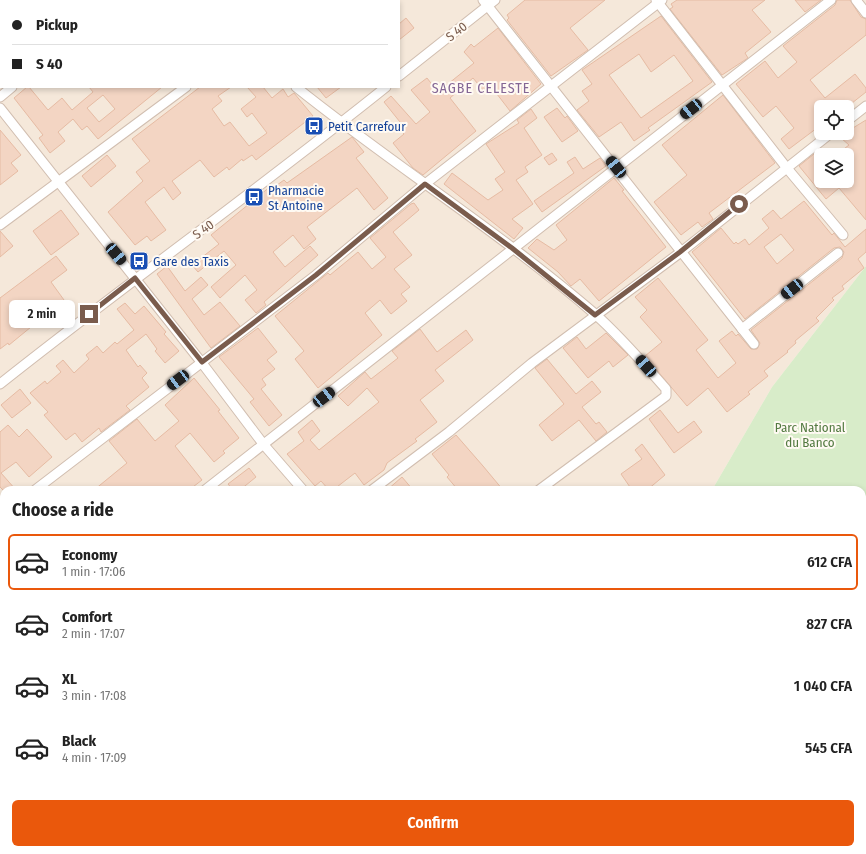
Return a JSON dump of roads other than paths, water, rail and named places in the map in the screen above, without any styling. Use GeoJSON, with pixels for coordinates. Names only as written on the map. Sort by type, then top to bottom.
{"type":"FeatureCollection","features":[{"type":"Feature","properties":{"kind":"street"},"geometry":{"type":"LineString","coordinates":[[211,486],[512,248],[568,207],[616,167],[831,0]]}},
{"type":"Feature","properties":{"kind":"street"},"geometry":{"type":"LineString","coordinates":[[856,0],[866,13]]}},
{"type":"Feature","properties":{"kind":"street"},"geometry":{"type":"LineString","coordinates":[[40,486],[316,275],[425,184],[659,1],[721,85],[786,167],[843,235]]}},
{"type":"Feature","properties":{"kind":"street"},"geometry":{"type":"LineString","coordinates":[[488,2],[680,252],[754,344]]}},
{"type":"Feature","properties":{"kind":"street","name":"S 40"},"geometry":{"type":"LineString","coordinates":[[400,75],[488,2]]}},
{"type":"Feature","properties":{"kind":"street"},"geometry":{"type":"LineString","coordinates":[[0,97],[11,88]]}},
{"type":"Feature","properties":{"kind":"street"},"geometry":{"type":"LineString","coordinates":[[0,225],[185,88]]}},
{"type":"Feature","properties":{"kind":"street"},"geometry":{"type":"LineString","coordinates":[[297,88],[342,123],[512,248],[595,315],[636,354],[666,389],[667,392],[662,399],[544,486]]}},
{"type":"Feature","properties":{"kind":"street","name":"S 40"},"geometry":{"type":"LineString","coordinates":[[0,384],[135,278],[245,198],[385,88]]}},
{"type":"Feature","properties":{"kind":"street"},"geometry":{"type":"LineString","coordinates":[[854,115],[866,106]]}},
{"type":"Feature","properties":{"kind":"street"},"geometry":{"type":"LineString","coordinates":[[0,108],[57,182],[202,362],[264,445],[300,486]]}},
{"type":"Feature","properties":{"kind":"street"},"geometry":{"type":"LineString","coordinates":[[377,486],[449,432],[532,363],[680,252],[822,140]]}},
{"type":"Feature","properties":{"kind":"street"},"geometry":{"type":"LineString","coordinates":[[742,329],[838,253]]}},
{"type":"Feature","properties":{"kind":"place","name":"Petit Carrefour"},"geometry":{"type":"Point","coordinates":[314,126]}},
{"type":"Feature","properties":{"kind":"place","name":"Pharmacie St Antoine"},"geometry":{"type":"Point","coordinates":[254,197]}},
{"type":"Feature","properties":{"kind":"place","name":"Gare des Taxis"},"geometry":{"type":"Point","coordinates":[139,261]}},
{"type":"Feature","properties":{"kind":"district","name":"SAGBE CELESTE"},"geometry":{"type":"Point","coordinates":[481,88]}},
{"type":"Feature","properties":{"kind":"park label","name":"Parc National du Banco"},"geometry":{"type":"Point","coordinates":[810,434]}}]}
